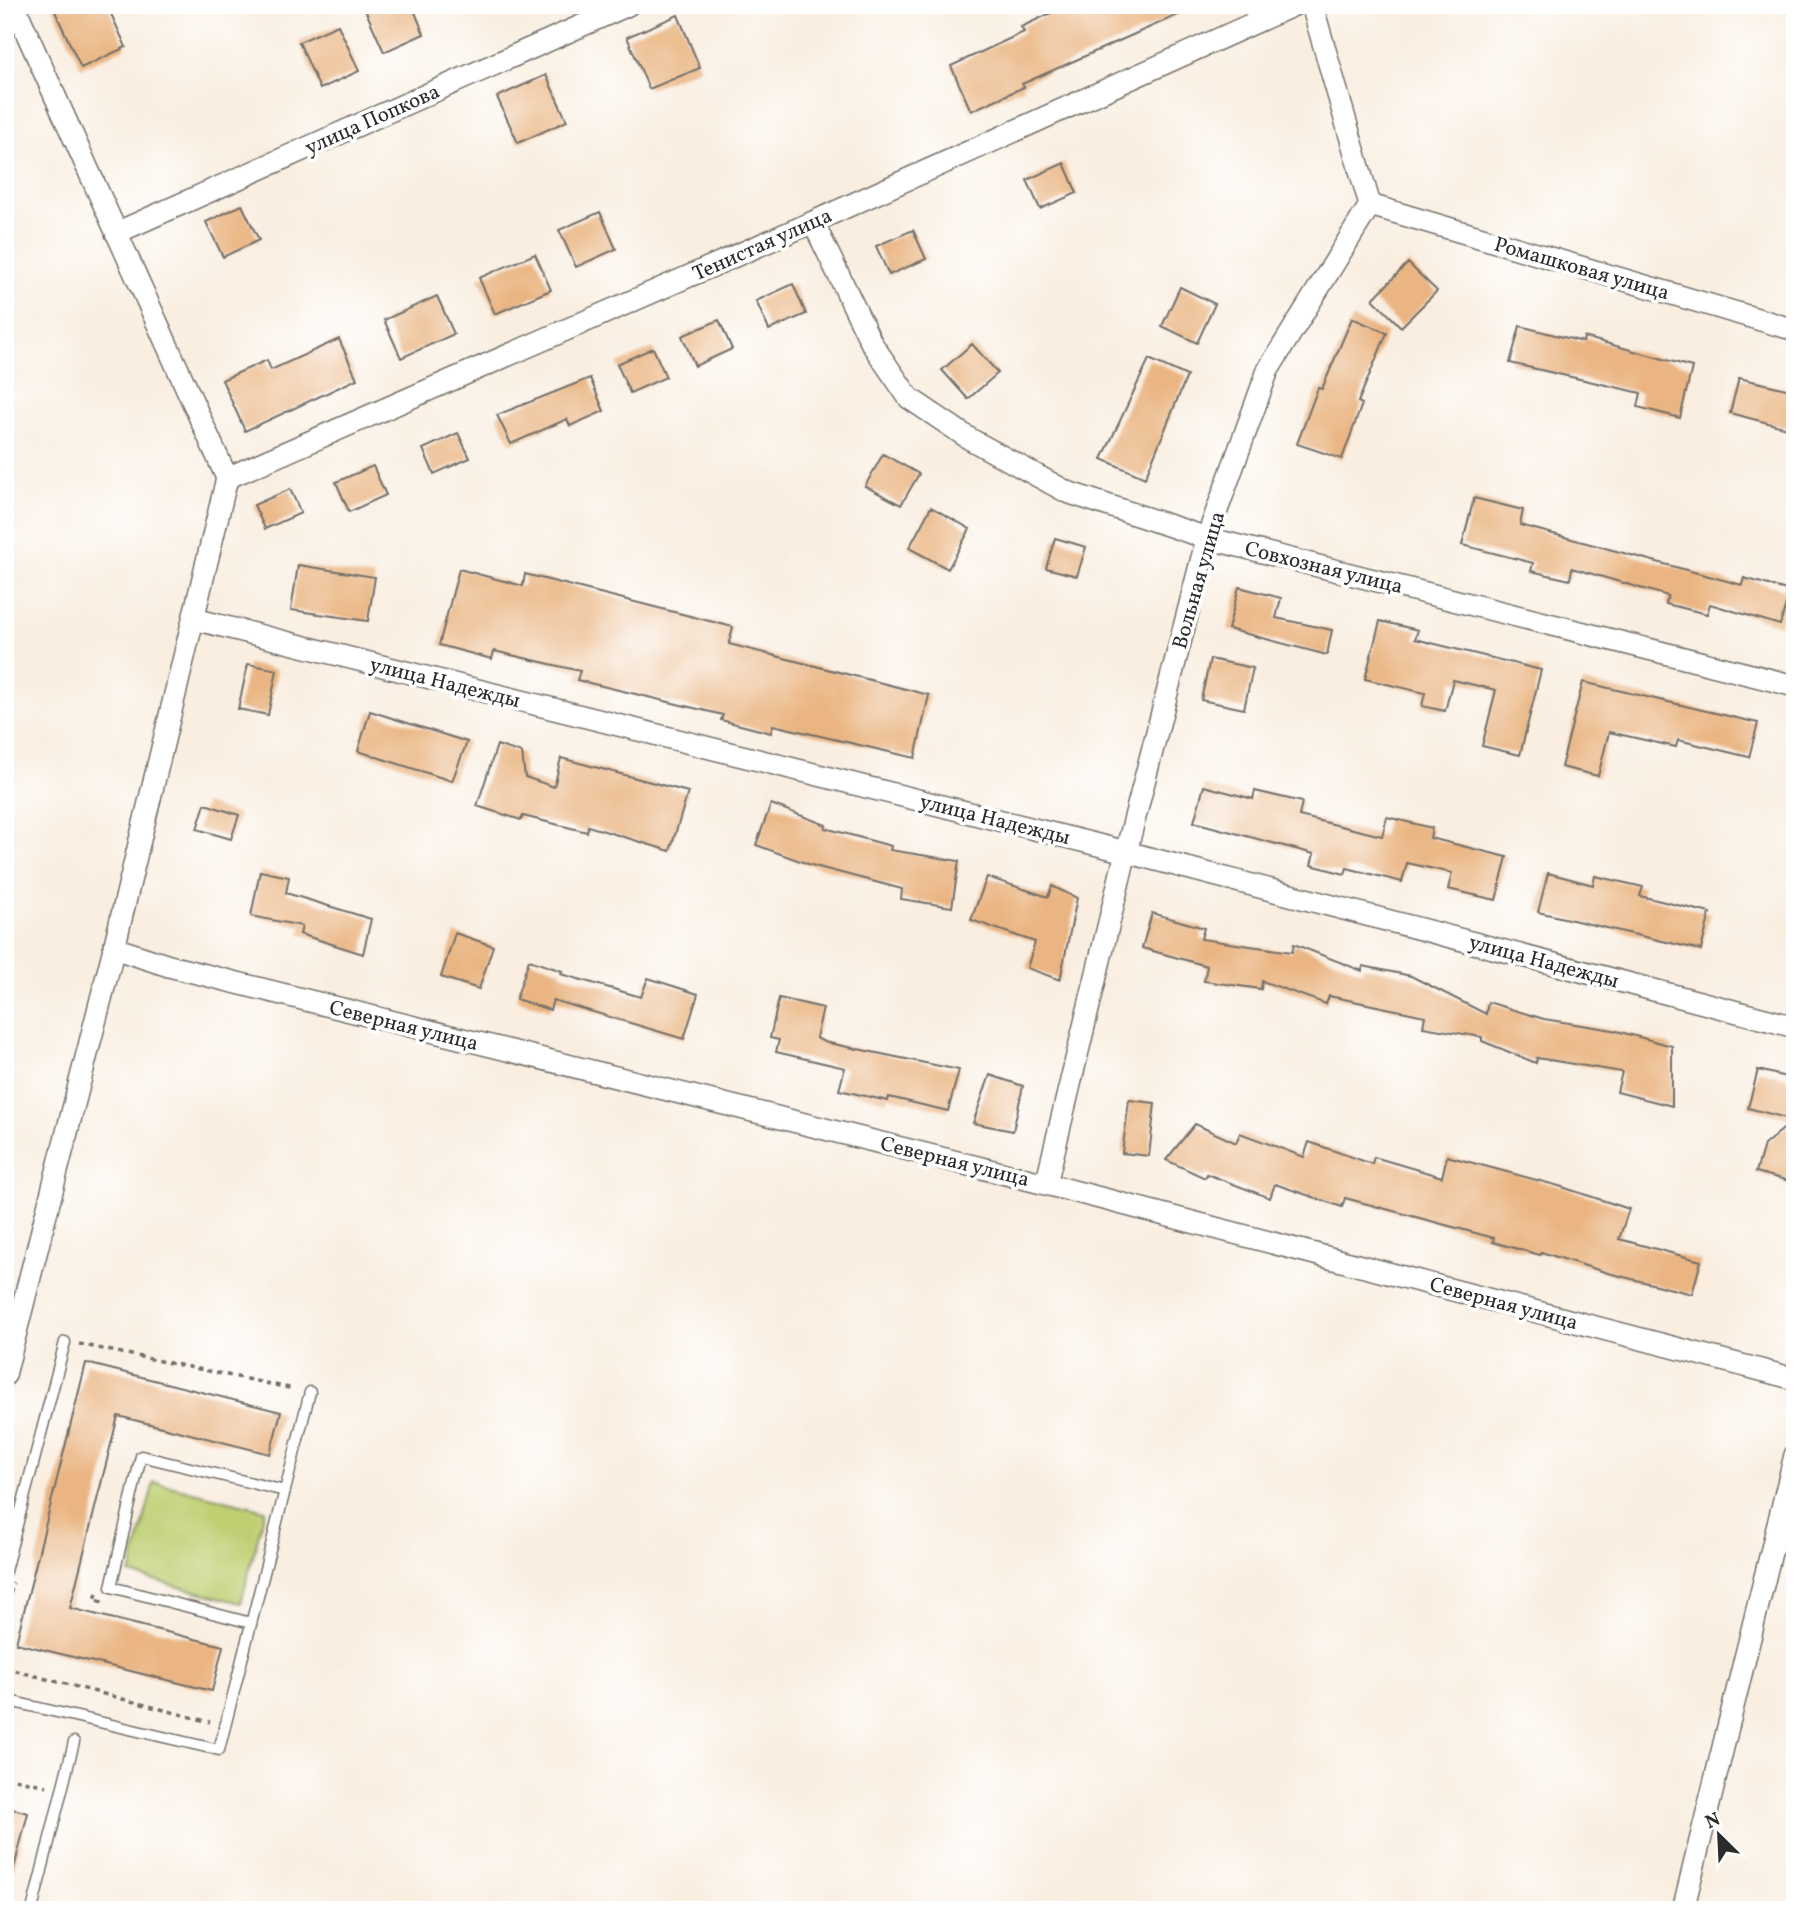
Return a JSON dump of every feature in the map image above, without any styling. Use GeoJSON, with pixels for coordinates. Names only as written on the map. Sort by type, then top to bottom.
{"type":"FeatureCollection","features":[{"type":"Feature","properties":{"kind":"street"},"geometry":{"type":"LineString","coordinates":[[5,1375],[114,948],[227,478],[14,5]]}},
{"type":"Feature","properties":{"kind":"street","name":"улица Попкова"},"geometry":{"type":"LineString","coordinates":[[116,233],[628,5]]}},
{"type":"Feature","properties":{"kind":"street","name":"Тенистая улица"},"geometry":{"type":"LineString","coordinates":[[227,478],[813,222],[1294,5]]}},
{"type":"Feature","properties":{"kind":"street"},"geometry":{"type":"LineString","coordinates":[[1312,5],[1370,205]]}},
{"type":"Feature","properties":{"kind":"street","name":"Ромашковая улица"},"geometry":{"type":"LineString","coordinates":[[1370,205],[1795,330]]}},
{"type":"Feature","properties":{"kind":"street","name":"Вольная улица"},"geometry":{"type":"LineString","coordinates":[[1046,1184],[1126,852],[1207,538],[1268,370],[1370,205]]}},
{"type":"Feature","properties":{"kind":"street","name":"Совхозная улица"},"geometry":{"type":"LineString","coordinates":[[813,222],[872,344],[909,397],[970,439],[1067,492],[1207,538],[1795,686]]}},
{"type":"Feature","properties":{"kind":"street","name":"улица Надежды"},"geometry":{"type":"LineString","coordinates":[[194,619],[1126,852],[1795,1027]]}},
{"type":"Feature","properties":{"kind":"street","name":"Северная улица"},"geometry":{"type":"LineString","coordinates":[[114,948],[169,967],[1046,1184],[1795,1379]]}},
{"type":"Feature","properties":{"kind":"street"},"geometry":{"type":"LineString","coordinates":[[1683,1910],[1795,1455]]}},
{"type":"Feature","properties":{"kind":"lane"},"geometry":{"type":"LineString","coordinates":[[10,1572],[70,1343]]}},
{"type":"Feature","properties":{"kind":"lane"},"geometry":{"type":"LineString","coordinates":[[5,1700],[219,1750],[310,1392]]}},
{"type":"Feature","properties":{"kind":"lane"},"geometry":{"type":"LineString","coordinates":[[251,1623],[111,1587],[141,1456],[285,1491]]}},
{"type":"Feature","properties":{"kind":"lane"},"geometry":{"type":"LineString","coordinates":[[32,1910],[74,1742]]}},
{"type":"Feature","properties":{"kind":"path"},"geometry":{"type":"LineString","coordinates":[[70,1343],[298,1390]]}},
{"type":"Feature","properties":{"kind":"path"},"geometry":{"type":"LineString","coordinates":[[5,1613],[10,1572]]}},
{"type":"Feature","properties":{"kind":"path"},"geometry":{"type":"LineString","coordinates":[[98,1587],[95,1601],[108,1604]]}},
{"type":"Feature","properties":{"kind":"path"},"geometry":{"type":"LineString","coordinates":[[5,1668],[215,1723]]}},
{"type":"Feature","properties":{"kind":"path"},"geometry":{"type":"LineString","coordinates":[[5,1777],[52,1788]]}},
{"type":"Feature","properties":{"kind":"green space"},"geometry":{"type":"Polygon","coordinates":[[[154,1482],[265,1510],[241,1603],[130,1574],[154,1482]]]}},
{"type":"Feature","properties":{"kind":"building"},"geometry":{"type":"Polygon","coordinates":[[[52,5],[107,5],[126,47],[81,68],[52,5]]]}},
{"type":"Feature","properties":{"kind":"building"},"geometry":{"type":"Polygon","coordinates":[[[363,5],[412,5],[424,34],[384,52],[363,5]]]}},
{"type":"Feature","properties":{"kind":"building"},"geometry":{"type":"Polygon","coordinates":[[[1068,5],[1200,5],[1022,84],[1024,87],[971,111],[951,66],[1024,32],[1021,27],[1068,5]]]}},
{"type":"Feature","properties":{"kind":"building"},"geometry":{"type":"Polygon","coordinates":[[[678,15],[700,68],[649,89],[627,37],[678,15]]]}},
{"type":"Feature","properties":{"kind":"building"},"geometry":{"type":"Polygon","coordinates":[[[338,25],[359,71],[320,89],[299,42],[338,25]]]}},
{"type":"Feature","properties":{"kind":"building"},"geometry":{"type":"Polygon","coordinates":[[[546,75],[567,121],[518,143],[497,97],[546,75]]]}},
{"type":"Feature","properties":{"kind":"building"},"geometry":{"type":"Polygon","coordinates":[[[1064,163],[1077,193],[1040,209],[1027,180],[1064,163]]]}},
{"type":"Feature","properties":{"kind":"building"},"geometry":{"type":"Polygon","coordinates":[[[242,205],[259,240],[223,257],[206,222],[242,205]]]}},
{"type":"Feature","properties":{"kind":"building"},"geometry":{"type":"Polygon","coordinates":[[[600,212],[616,249],[576,267],[559,230],[600,212]]]}},
{"type":"Feature","properties":{"kind":"building"},"geometry":{"type":"Polygon","coordinates":[[[913,230],[926,259],[889,275],[876,246],[913,230]]]}},
{"type":"Feature","properties":{"kind":"building"},"geometry":{"type":"Polygon","coordinates":[[[535,254],[551,290],[495,314],[479,278],[535,254]]]}},
{"type":"Feature","properties":{"kind":"building"},"geometry":{"type":"Polygon","coordinates":[[[1408,263],[1437,291],[1401,327],[1373,299],[1408,263]]]}},
{"type":"Feature","properties":{"kind":"building"},"geometry":{"type":"Polygon","coordinates":[[[793,284],[806,314],[769,330],[756,301],[793,284]]]}},
{"type":"Feature","properties":{"kind":"building"},"geometry":{"type":"Polygon","coordinates":[[[1180,287],[1215,304],[1197,343],[1162,326],[1180,287]]]}},
{"type":"Feature","properties":{"kind":"building"},"geometry":{"type":"Polygon","coordinates":[[[437,296],[454,334],[401,358],[384,320],[437,296]]]}},
{"type":"Feature","properties":{"kind":"building"},"geometry":{"type":"Polygon","coordinates":[[[1352,318],[1387,333],[1358,402],[1362,404],[1342,459],[1297,444],[1318,388],[1322,389],[1352,318]]]}},
{"type":"Feature","properties":{"kind":"building"},"geometry":{"type":"Polygon","coordinates":[[[719,320],[732,349],[695,366],[682,336],[719,320]]]}},
{"type":"Feature","properties":{"kind":"building"},"geometry":{"type":"Polygon","coordinates":[[[1520,326],[1583,342],[1584,337],[1692,367],[1680,418],[1638,407],[1641,393],[1510,363],[1520,326]]]}},
{"type":"Feature","properties":{"kind":"building"},"geometry":{"type":"Polygon","coordinates":[[[339,339],[357,379],[245,431],[222,380],[267,360],[271,370],[339,339]]]}},
{"type":"Feature","properties":{"kind":"building"},"geometry":{"type":"Polygon","coordinates":[[[972,344],[998,373],[968,399],[942,370],[972,344]]]}},
{"type":"Feature","properties":{"kind":"building"},"geometry":{"type":"Polygon","coordinates":[[[653,348],[666,377],[630,393],[617,364],[653,348]]]}},
{"type":"Feature","properties":{"kind":"building"},"geometry":{"type":"Polygon","coordinates":[[[1149,359],[1187,376],[1145,478],[1102,459],[1149,359]]]}},
{"type":"Feature","properties":{"kind":"building"},"geometry":{"type":"Polygon","coordinates":[[[590,378],[604,411],[570,426],[567,419],[511,444],[497,415],[590,378]]]}},
{"type":"Feature","properties":{"kind":"building"},"geometry":{"type":"Polygon","coordinates":[[[1739,378],[1795,391],[1795,430],[1730,413],[1739,378]]]}},
{"type":"Feature","properties":{"kind":"building"},"geometry":{"type":"Polygon","coordinates":[[[458,433],[470,458],[434,474],[423,449],[458,433]]]}},
{"type":"Feature","properties":{"kind":"building"},"geometry":{"type":"Polygon","coordinates":[[[883,454],[919,474],[901,505],[865,486],[883,454]]]}},
{"type":"Feature","properties":{"kind":"building"},"geometry":{"type":"Polygon","coordinates":[[[373,466],[386,495],[349,512],[336,482],[373,466]]]}},
{"type":"Feature","properties":{"kind":"building"},"geometry":{"type":"Polygon","coordinates":[[[290,489],[301,513],[265,529],[254,505],[290,489]]]}},
{"type":"Feature","properties":{"kind":"building"},"geometry":{"type":"Polygon","coordinates":[[[1474,498],[1523,510],[1520,525],[1742,585],[1744,578],[1790,591],[1780,625],[1710,604],[1707,614],[1666,604],[1668,596],[1572,568],[1570,580],[1531,571],[1533,563],[1462,545],[1474,498]]]}},
{"type":"Feature","properties":{"kind":"building"},"geometry":{"type":"Polygon","coordinates":[[[931,507],[970,529],[948,569],[909,548],[931,507]]]}},
{"type":"Feature","properties":{"kind":"building"},"geometry":{"type":"Polygon","coordinates":[[[1055,538],[1086,547],[1077,576],[1046,568],[1055,538]]]}},
{"type":"Feature","properties":{"kind":"building"},"geometry":{"type":"Polygon","coordinates":[[[298,565],[375,577],[368,621],[291,610],[298,565]]]}},
{"type":"Feature","properties":{"kind":"building"},"geometry":{"type":"Polygon","coordinates":[[[459,569],[523,586],[525,574],[733,627],[729,644],[929,695],[915,758],[773,725],[771,733],[721,720],[723,715],[577,680],[580,671],[494,651],[492,659],[439,645],[459,569]]]}},
{"type":"Feature","properties":{"kind":"building"},"geometry":{"type":"Polygon","coordinates":[[[1239,587],[1281,598],[1276,618],[1332,630],[1327,655],[1228,629],[1239,587]]]}},
{"type":"Feature","properties":{"kind":"building"},"geometry":{"type":"Polygon","coordinates":[[[1380,621],[1418,630],[1415,639],[1541,670],[1520,755],[1482,746],[1496,690],[1453,680],[1445,711],[1422,706],[1425,693],[1365,679],[1380,621]]]}},
{"type":"Feature","properties":{"kind":"building"},"geometry":{"type":"Polygon","coordinates":[[[1210,659],[1253,668],[1244,709],[1201,700],[1210,659]]]}},
{"type":"Feature","properties":{"kind":"building"},"geometry":{"type":"Polygon","coordinates":[[[248,664],[277,670],[268,715],[238,709],[248,664]]]}},
{"type":"Feature","properties":{"kind":"building"},"geometry":{"type":"Polygon","coordinates":[[[1583,682],[1758,723],[1749,757],[1678,740],[1676,747],[1609,732],[1598,776],[1561,767],[1583,682]]]}},
{"type":"Feature","properties":{"kind":"building"},"geometry":{"type":"Polygon","coordinates":[[[370,711],[467,742],[452,781],[358,751],[370,711]]]}},
{"type":"Feature","properties":{"kind":"building"},"geometry":{"type":"Polygon","coordinates":[[[497,745],[522,753],[525,777],[554,787],[561,758],[688,792],[670,851],[588,826],[587,832],[523,816],[521,820],[477,806],[497,745]]]}},
{"type":"Feature","properties":{"kind":"building"},"geometry":{"type":"Polygon","coordinates":[[[1204,786],[1253,799],[1255,791],[1302,802],[1299,816],[1382,836],[1387,817],[1432,828],[1430,838],[1507,857],[1496,900],[1448,889],[1452,873],[1407,863],[1402,882],[1347,868],[1345,874],[1311,865],[1314,854],[1194,822],[1204,786]]]}},
{"type":"Feature","properties":{"kind":"building"},"geometry":{"type":"Polygon","coordinates":[[[205,804],[239,815],[231,839],[197,829],[205,804]]]}},
{"type":"Feature","properties":{"kind":"building"},"geometry":{"type":"Polygon","coordinates":[[[771,804],[826,825],[825,828],[891,846],[890,850],[959,861],[952,907],[901,899],[902,889],[811,865],[756,845],[771,804]]]}},
{"type":"Feature","properties":{"kind":"building"},"geometry":{"type":"Polygon","coordinates":[[[260,871],[289,877],[286,893],[371,919],[363,954],[300,934],[302,926],[251,916],[260,871]]]}},
{"type":"Feature","properties":{"kind":"building"},"geometry":{"type":"Polygon","coordinates":[[[1548,873],[1593,885],[1595,876],[1643,887],[1640,896],[1710,913],[1701,950],[1538,912],[1548,873]]]}},
{"type":"Feature","properties":{"kind":"building"},"geometry":{"type":"Polygon","coordinates":[[[987,877],[1048,897],[1052,886],[1077,898],[1060,980],[1027,968],[1035,942],[971,920],[987,877]]]}},
{"type":"Feature","properties":{"kind":"building"},"geometry":{"type":"Polygon","coordinates":[[[1152,913],[1204,928],[1201,939],[1292,952],[1294,944],[1362,971],[1363,966],[1411,976],[1486,1014],[1488,1002],[1544,1019],[1613,1030],[1672,1046],[1672,1106],[1617,1092],[1622,1072],[1537,1058],[1536,1063],[1482,1041],[1482,1037],[1423,1027],[1425,1016],[1329,996],[1326,1004],[1262,981],[1261,989],[1204,981],[1207,966],[1142,948],[1152,913]]]}},
{"type":"Feature","properties":{"kind":"building"},"geometry":{"type":"Polygon","coordinates":[[[455,933],[493,946],[479,989],[441,977],[455,933]]]}},
{"type":"Feature","properties":{"kind":"building"},"geometry":{"type":"Polygon","coordinates":[[[529,960],[562,971],[561,974],[641,997],[648,978],[698,994],[684,1039],[553,1000],[550,1010],[516,999],[529,960]]]}},
{"type":"Feature","properties":{"kind":"building"},"geometry":{"type":"Polygon","coordinates":[[[779,998],[823,1008],[816,1038],[824,1042],[959,1070],[948,1111],[889,1097],[888,1101],[839,1090],[845,1068],[776,1052],[779,1040],[770,1038],[779,998]]]}},
{"type":"Feature","properties":{"kind":"building"},"geometry":{"type":"Polygon","coordinates":[[[1758,1070],[1795,1079],[1795,1160],[1789,1181],[1756,1172],[1764,1145],[1794,1120],[1748,1108],[1758,1070]]]}},
{"type":"Feature","properties":{"kind":"building"},"geometry":{"type":"Polygon","coordinates":[[[990,1075],[1023,1086],[1013,1131],[973,1123],[990,1075]]]}},
{"type":"Feature","properties":{"kind":"building"},"geometry":{"type":"Polygon","coordinates":[[[1129,1100],[1155,1103],[1149,1156],[1122,1153],[1129,1100]]]}},
{"type":"Feature","properties":{"kind":"building"},"geometry":{"type":"Polygon","coordinates":[[[1195,1124],[1236,1143],[1240,1133],[1304,1157],[1309,1142],[1372,1164],[1374,1157],[1442,1177],[1447,1156],[1559,1186],[1629,1209],[1619,1239],[1701,1261],[1692,1294],[1608,1273],[1541,1252],[1540,1255],[1493,1242],[1494,1238],[1345,1198],[1342,1207],[1275,1184],[1270,1198],[1207,1174],[1205,1178],[1166,1160],[1195,1124]]]}},
{"type":"Feature","properties":{"kind":"building"},"geometry":{"type":"Polygon","coordinates":[[[86,1363],[281,1412],[270,1454],[118,1416],[70,1608],[223,1646],[212,1691],[16,1643],[86,1363]]]}},
{"type":"Feature","properties":{"kind":"building"},"geometry":{"type":"Polygon","coordinates":[[[5,1807],[28,1813],[11,1880],[5,1879],[5,1807]]]}}]}
